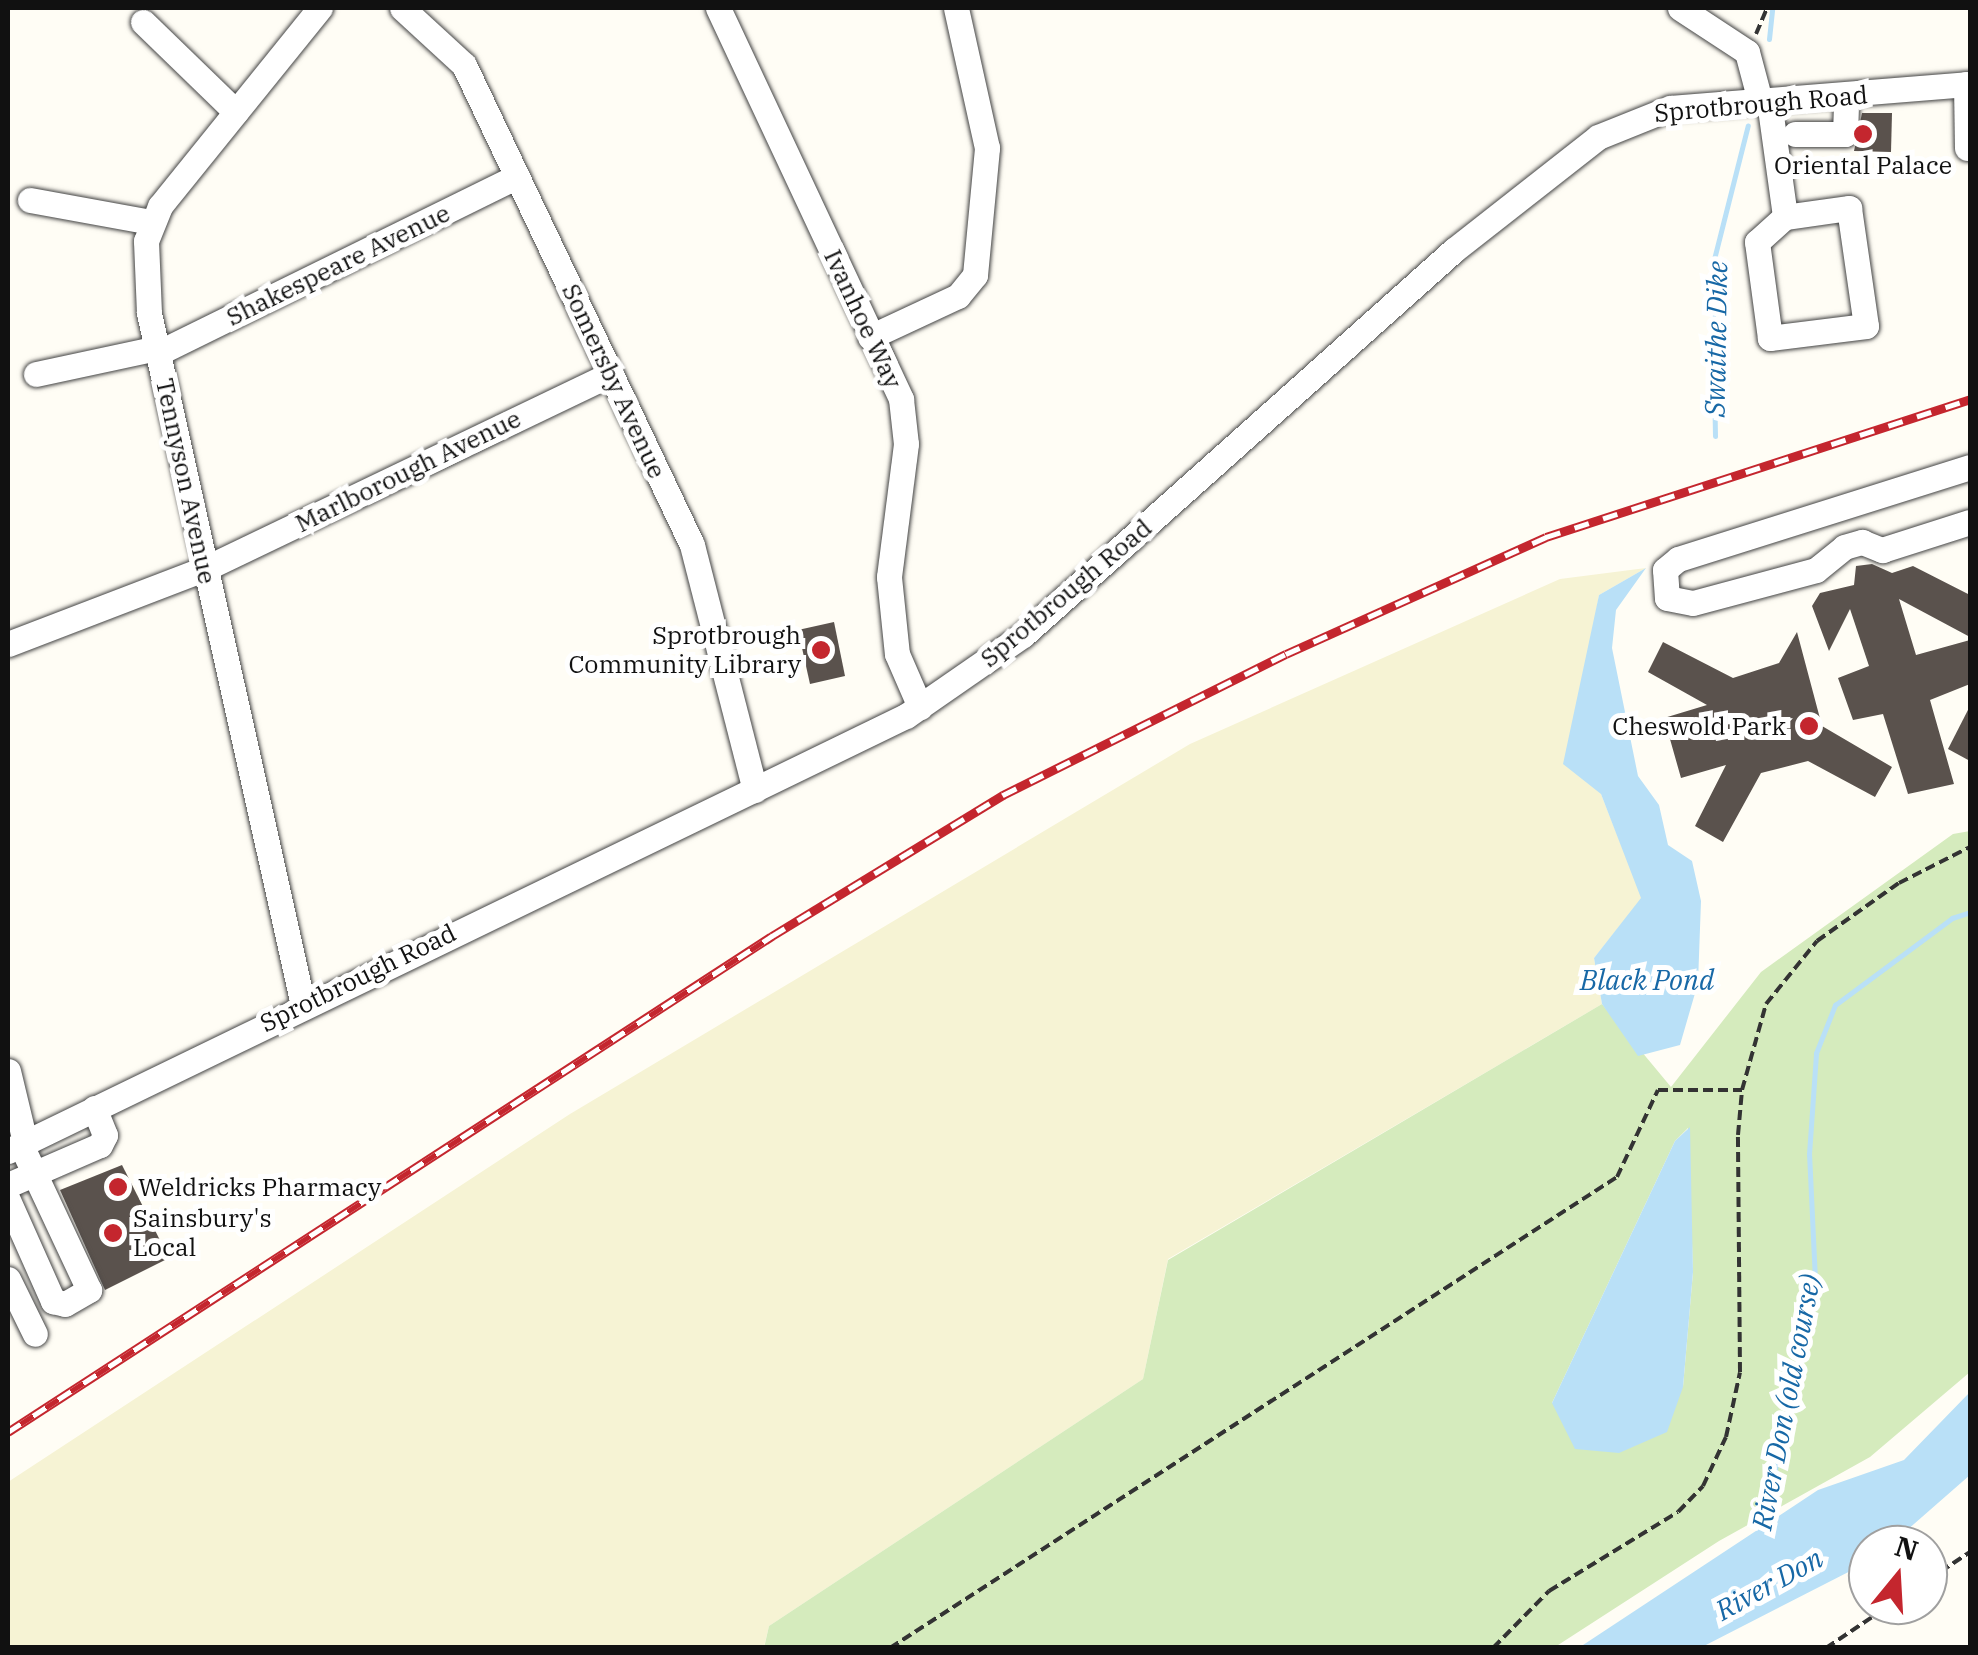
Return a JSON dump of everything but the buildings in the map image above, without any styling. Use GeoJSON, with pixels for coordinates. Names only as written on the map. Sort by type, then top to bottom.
{"type":"FeatureCollection","features":[{"type":"Feature","properties":{"kind":"street"},"geometry":{"type":"LineString","coordinates":[[30,200],[151,222],[320,8]]}},
{"type":"Feature","properties":{"kind":"street","name":"Somersby Avenue"},"geometry":{"type":"LineString","coordinates":[[402,8],[464,65],[692,544],[755,790]]}},
{"type":"Feature","properties":{"kind":"street","name":"Ivanhoe Way"},"geometry":{"type":"LineString","coordinates":[[718,8],[906,422],[888,577],[896,654],[920,707]]}},
{"type":"Feature","properties":{"kind":"street"},"geometry":{"type":"LineString","coordinates":[[870,337],[958,296],[975,275],[987,148],[956,8]]}},
{"type":"Feature","properties":{"kind":"street"},"geometry":{"type":"LineString","coordinates":[[1680,8],[1747,52],[1765,101],[1785,217]]}},
{"type":"Feature","properties":{"kind":"street"},"geometry":{"type":"LineString","coordinates":[[142,22],[236,112]]}},
{"type":"Feature","properties":{"kind":"street"},"geometry":{"type":"LineString","coordinates":[[1967,148],[1968,84]]}},
{"type":"Feature","properties":{"kind":"street","name":"Sprotbrough Road"},"geometry":{"type":"LineString","coordinates":[[18,1146],[920,707],[1024,635],[1454,250],[1598,138],[1670,108],[1968,84]]}},
{"type":"Feature","properties":{"kind":"street"},"geometry":{"type":"LineString","coordinates":[[1795,134],[1846,134],[1846,96]]}},
{"type":"Feature","properties":{"kind":"street","name":"Shakespeare Avenue"},"geometry":{"type":"LineString","coordinates":[[36,374],[158,350],[518,176]]}},
{"type":"Feature","properties":{"kind":"street"},"geometry":{"type":"LineString","coordinates":[[1849,208],[1866,326],[1770,338],[1757,242],[1785,217],[1849,208]]}},
{"type":"Feature","properties":{"kind":"street","name":"Tennyson Avenue"},"geometry":{"type":"LineString","coordinates":[[151,222],[146,288],[158,350],[303,1005]]}},
{"type":"Feature","properties":{"kind":"street","name":"Marlborough Avenue"},"geometry":{"type":"LineString","coordinates":[[8,644],[206,568],[611,374]]}},
{"type":"Feature","properties":{"kind":"street"},"geometry":{"type":"LineString","coordinates":[[1970,467],[1678,560],[1666,570],[1666,598],[1693,603],[1816,570],[1855,544],[1882,550],[1970,522]]}},
{"type":"Feature","properties":{"kind":"street"},"geometry":{"type":"LineString","coordinates":[[1845,507],[1855,544]]}},
{"type":"Feature","properties":{"kind":"street"},"geometry":{"type":"LineString","coordinates":[[8,1071],[18,1146],[35,1173],[89,1290],[65,1304],[54,1301],[8,1200]]}},
{"type":"Feature","properties":{"kind":"street"},"geometry":{"type":"LineString","coordinates":[[8,1185],[104,1141],[94,1108]]}},
{"type":"Feature","properties":{"kind":"street"},"geometry":{"type":"LineString","coordinates":[[8,1278],[35,1334]]}},
{"type":"Feature","properties":{"kind":"path"},"geometry":{"type":"LineString","coordinates":[[1747,52],[1767,8]]}},
{"type":"Feature","properties":{"kind":"path"},"geometry":{"type":"LineString","coordinates":[[1493,1648],[1549,1591],[1678,1512],[1703,1486],[1726,1437],[1740,1372],[1742,1090],[1766,1004],[1818,941],[1899,882],[1970,847]]}},
{"type":"Feature","properties":{"kind":"path"},"geometry":{"type":"LineString","coordinates":[[890,1648],[1618,1177],[1658,1090],[1742,1090]]}},
{"type":"Feature","properties":{"kind":"path"},"geometry":{"type":"LineString","coordinates":[[1948,1567],[1970,1552]]}},
{"type":"Feature","properties":{"kind":"path"},"geometry":{"type":"LineString","coordinates":[[1826,1648],[1860,1625]]}},
{"type":"Feature","properties":{"kind":"shaded area"},"geometry":{"type":"Polygon","coordinates":[[[1646,568],[1599,595],[1582,692],[1601,794],[1642,898],[1594,958],[1602,1004],[1168,1259],[1143,1379],[769,1626],[764,1647],[8,1648],[8,1482],[570,1114],[1190,744],[1560,579],[1646,568]]]}},
{"type":"Feature","properties":{"kind":"green space"},"geometry":{"type":"Polygon","coordinates":[[[1970,831],[1970,1372],[1870,1457],[1719,1541],[1555,1647],[764,1648],[769,1626],[1143,1379],[1168,1260],[1602,1004],[1671,1087],[1761,972],[1953,834],[1970,831]],[[1688,1128],[1675,1141],[1552,1403],[1683,1387],[1693,1272],[1688,1128]]]}},
{"type":"Feature","properties":{"kind":"water","name":"Black Pond"},"geometry":{"type":"Polygon","coordinates":[[[1646,568],[1616,610],[1612,648],[1638,776],[1659,805],[1668,845],[1692,861],[1701,901],[1698,983],[1680,1045],[1638,1056],[1602,1004],[1594,958],[1641,898],[1601,794],[1563,764],[1599,595],[1646,568]]]}},
{"type":"Feature","properties":{"kind":"water"},"geometry":{"type":"Polygon","coordinates":[[[1690,1127],[1693,1272],[1683,1387],[1667,1432],[1619,1453],[1575,1449],[1552,1403],[1675,1141],[1690,1127]]]}},
{"type":"Feature","properties":{"kind":"water","name":"River Don"},"geometry":{"type":"Polygon","coordinates":[[[1970,1392],[1970,1475],[1913,1525],[1848,1525],[1848,1572],[1702,1647],[1580,1647],[1818,1490],[1904,1460],[1970,1392]]]}},
{"type":"Feature","properties":{"kind":"waterway","name":"Swaithe Dike"},"geometry":{"type":"LineString","coordinates":[[1769,39],[1772,8]]}},
{"type":"Feature","properties":{"kind":"waterway","name":"Swaithe Dike"},"geometry":{"type":"LineString","coordinates":[[1715,436],[1712,267],[1748,125]]}},
{"type":"Feature","properties":{"kind":"waterway","name":"River Don (old course)"},"geometry":{"type":"LineString","coordinates":[[1762,1531],[1815,1280],[1809,1154],[1816,1053],[1835,1005],[1952,918],[1970,912]]}},
{"type":"Feature","properties":{"kind":"railway"},"geometry":{"type":"LineString","coordinates":[[8,1432],[772,936],[1003,795],[1286,654],[1546,537],[1970,399]]}},
{"type":"Feature","properties":{"kind":"place","name":"Oriental Palace"},"geometry":{"type":"Point","coordinates":[1863,134]}},
{"type":"Feature","properties":{"kind":"place","name":"Sprotbrough Community Library"},"geometry":{"type":"Point","coordinates":[821,650]}},
{"type":"Feature","properties":{"kind":"place","name":"Cheswold Park"},"geometry":{"type":"Point","coordinates":[1809,726]}},
{"type":"Feature","properties":{"kind":"place","name":"Weldricks Pharmacy"},"geometry":{"type":"Point","coordinates":[118,1187]}},
{"type":"Feature","properties":{"kind":"place","name":"Sainsbury's Local"},"geometry":{"type":"Point","coordinates":[113,1233]}}]}
